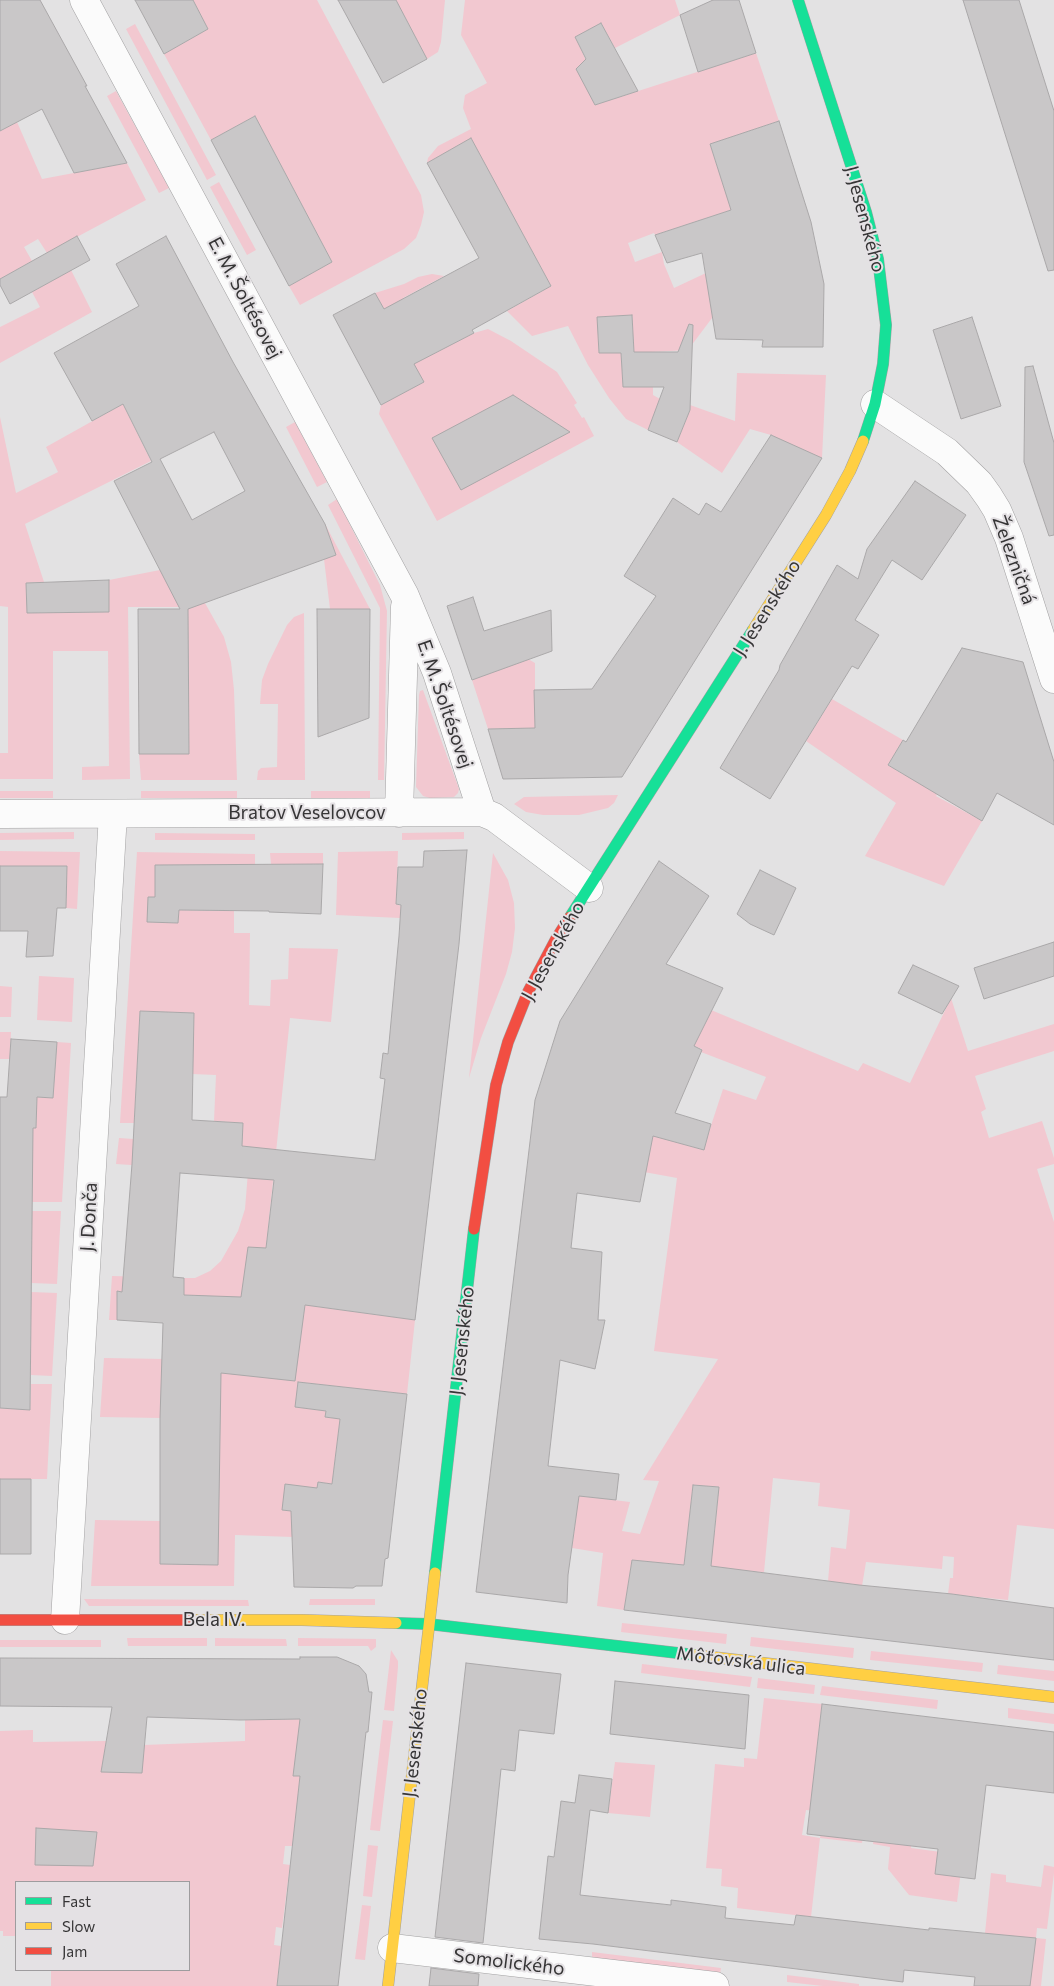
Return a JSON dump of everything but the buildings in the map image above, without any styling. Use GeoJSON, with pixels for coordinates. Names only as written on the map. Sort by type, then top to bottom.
{"type":"FeatureCollection","features":[{"type":"Feature","properties":{"kind":"street","name":"E. M. Šoltésovej"},"geometry":{"type":"LineString","coordinates":[[84,0],[405,596],[437,673],[482,812]]}},
{"type":"Feature","properties":{"kind":"street","name":"J. Jesenského"},"geometry":{"type":"LineString","coordinates":[[388,1986],[476,1212],[496,1085],[508,1042],[528,992],[556,939],[826,515],[850,471],[865,436],[875,404],[883,364],[886,325],[878,259],[866,212],[798,0]]}},
{"type":"Feature","properties":{"kind":"street","name":"Železničná"},"geometry":{"type":"LineString","coordinates":[[875,404],[947,452],[978,483],[989,497],[1004,525],[1054,679]]}},
{"type":"Feature","properties":{"kind":"street","name":"E. M. Šoltésovej"},"geometry":{"type":"LineString","coordinates":[[399,813],[405,596]]}},
{"type":"Feature","properties":{"kind":"street"},"geometry":{"type":"LineString","coordinates":[[482,812],[494,818],[589,888]]}},
{"type":"Feature","properties":{"kind":"street","name":"Bratov Veselovcov"},"geometry":{"type":"LineString","coordinates":[[0,814],[482,812]]}},
{"type":"Feature","properties":{"kind":"street","name":"J. Donča"},"geometry":{"type":"LineString","coordinates":[[65,1620],[113,814]]}},
{"type":"Feature","properties":{"kind":"street","name":"Bela IV."},"geometry":{"type":"LineString","coordinates":[[0,1620],[302,1620],[428,1624]]}},
{"type":"Feature","properties":{"kind":"street","name":"Môťovská ulica"},"geometry":{"type":"LineString","coordinates":[[428,1624],[1054,1697]]}},
{"type":"Feature","properties":{"kind":"street","name":"Somolického"},"geometry":{"type":"LineString","coordinates":[[392,1948],[715,1986]]}},
{"type":"Feature","properties":{"kind":"shaded area"},"geometry":{"type":"Polygon","coordinates":[[[193,0],[317,0],[421,195],[424,212],[421,225],[416,238],[404,249],[300,305],[289,286],[332,262],[255,116],[211,140],[164,54],[208,29],[193,0]]]}},
{"type":"Feature","properties":{"kind":"shaded area"},"geometry":{"type":"Polygon","coordinates":[[[396,0],[445,0],[441,42],[438,52],[427,59],[396,0]]]}},
{"type":"Feature","properties":{"kind":"shaded area"},"geometry":{"type":"Polygon","coordinates":[[[465,0],[675,0],[680,15],[615,48],[601,23],[576,37],[586,61],[595,105],[756,53],[779,121],[710,144],[718,169],[728,166],[740,207],[655,235],[654,233],[628,243],[635,262],[662,252],[664,264],[674,288],[706,273],[727,298],[688,350],[634,353],[632,315],[598,317],[599,353],[621,353],[623,386],[653,387],[653,395],[660,399],[648,430],[626,419],[609,398],[588,365],[568,326],[532,336],[507,311],[551,286],[471,139],[427,163],[428,158],[438,146],[471,129],[463,108],[465,95],[487,83],[461,35],[465,0]]]}},
{"type":"Feature","properties":{"kind":"shaded area"},"geometry":{"type":"Polygon","coordinates":[[[135,24],[216,175],[207,180],[126,29],[135,24]]]}},
{"type":"Feature","properties":{"kind":"shaded area"},"geometry":{"type":"Polygon","coordinates":[[[116,91],[169,188],[159,193],[107,96],[116,91]]]}},
{"type":"Feature","properties":{"kind":"shaded area"},"geometry":{"type":"Polygon","coordinates":[[[17,122],[42,179],[127,163],[146,200],[47,253],[38,239],[24,247],[32,261],[0,279],[0,131],[17,122]]]}},
{"type":"Feature","properties":{"kind":"shaded area"},"geometry":{"type":"Polygon","coordinates":[[[219,182],[256,250],[247,255],[210,187],[219,182]]]}},
{"type":"Feature","properties":{"kind":"shaded area"},"geometry":{"type":"Polygon","coordinates":[[[71,270],[92,312],[0,363],[0,327],[40,307],[32,292],[71,270]]]}},
{"type":"Feature","properties":{"kind":"shaded area"},"geometry":{"type":"Polygon","coordinates":[[[432,274],[444,276],[403,298],[434,353],[474,333],[488,329],[511,341],[557,372],[577,403],[574,405],[582,418],[584,417],[594,436],[437,521],[379,414],[381,405],[423,382],[375,293],[404,284],[418,277],[432,274]]]}},
{"type":"Feature","properties":{"kind":"shaded area"},"geometry":{"type":"Polygon","coordinates":[[[737,373],[826,375],[822,458],[797,449],[771,435],[750,429],[722,473],[677,442],[690,410],[690,405],[735,421],[737,373]]]}},
{"type":"Feature","properties":{"kind":"shaded area"},"geometry":{"type":"Polygon","coordinates":[[[123,404],[151,461],[25,524],[44,582],[26,583],[28,613],[109,612],[109,580],[160,570],[191,572],[205,603],[224,637],[231,662],[234,690],[237,780],[141,780],[139,754],[189,753],[188,607],[128,607],[130,779],[82,780],[82,767],[109,766],[108,651],[53,651],[53,779],[0,779],[0,753],[8,753],[8,607],[0,606],[0,417],[16,493],[58,472],[46,447],[123,404]]]}},
{"type":"Feature","properties":{"kind":"shaded area"},"geometry":{"type":"Polygon","coordinates":[[[295,422],[327,482],[317,487],[286,427],[295,422]]]}},
{"type":"Feature","properties":{"kind":"shaded area"},"geometry":{"type":"Polygon","coordinates":[[[337,499],[380,585],[387,611],[384,780],[378,780],[380,608],[328,505],[337,499]]]}},
{"type":"Feature","properties":{"kind":"shaded area"},"geometry":{"type":"Polygon","coordinates":[[[324,522],[370,609],[330,609],[324,559],[336,555],[324,522]]]}},
{"type":"Feature","properties":{"kind":"shaded area"},"geometry":{"type":"Polygon","coordinates":[[[304,613],[305,780],[257,780],[258,771],[261,768],[277,767],[278,704],[260,704],[262,680],[287,625],[294,617],[304,613]]]}},
{"type":"Feature","properties":{"kind":"shaded area"},"geometry":{"type":"Polygon","coordinates":[[[528,659],[535,663],[535,728],[488,729],[472,680],[528,659]]]}},
{"type":"Feature","properties":{"kind":"shaded area"},"geometry":{"type":"Polygon","coordinates":[[[423,690],[459,789],[454,797],[430,798],[423,796],[416,787],[419,695],[420,691],[423,690]]]}},
{"type":"Feature","properties":{"kind":"shaded area"},"geometry":{"type":"Polygon","coordinates":[[[832,699],[903,740],[888,765],[904,775],[919,749],[952,767],[936,796],[982,821],[944,886],[865,856],[896,803],[806,741],[832,699]]]}},
{"type":"Feature","properties":{"kind":"shaded area"},"geometry":{"type":"Polygon","coordinates":[[[0,791],[53,791],[53,798],[0,798],[0,791]]]}},
{"type":"Feature","properties":{"kind":"shaded area"},"geometry":{"type":"Polygon","coordinates":[[[141,791],[237,791],[237,798],[141,798],[141,791]]]}},
{"type":"Feature","properties":{"kind":"shaded area"},"geometry":{"type":"Polygon","coordinates":[[[311,791],[370,791],[370,798],[311,798],[311,791]]]}},
{"type":"Feature","properties":{"kind":"shaded area"},"geometry":{"type":"Polygon","coordinates":[[[618,795],[614,803],[608,808],[579,815],[543,815],[526,812],[514,804],[524,797],[618,795]]]}},
{"type":"Feature","properties":{"kind":"shaded area"},"geometry":{"type":"Polygon","coordinates":[[[74,832],[74,839],[0,840],[0,833],[74,832]]]}},
{"type":"Feature","properties":{"kind":"shaded area"},"geometry":{"type":"Polygon","coordinates":[[[464,832],[464,839],[402,840],[402,833],[464,832]]]}},
{"type":"Feature","properties":{"kind":"shaded area"},"geometry":{"type":"Polygon","coordinates":[[[155,833],[255,834],[255,840],[155,840],[155,833]]]}},
{"type":"Feature","properties":{"kind":"shaded area"},"geometry":{"type":"Polygon","coordinates":[[[0,851],[80,852],[77,909],[66,908],[67,866],[0,866],[0,851]]]}},
{"type":"Feature","properties":{"kind":"shaded area"},"geometry":{"type":"Polygon","coordinates":[[[398,851],[396,904],[401,906],[400,918],[336,915],[338,852],[398,851]]]}},
{"type":"Feature","properties":{"kind":"shaded area"},"geometry":{"type":"Polygon","coordinates":[[[137,852],[255,854],[255,865],[156,865],[155,897],[148,897],[148,922],[178,923],[179,910],[234,911],[234,933],[250,933],[249,1005],[270,1006],[271,980],[288,979],[289,948],[338,949],[331,1022],[290,1018],[266,1248],[240,1316],[202,1296],[184,1295],[184,1278],[195,1278],[210,1271],[221,1261],[238,1231],[245,1209],[250,1147],[242,1146],[243,1123],[214,1121],[216,1075],[192,1074],[194,1013],[140,1011],[134,1123],[120,1123],[137,852]]]}},
{"type":"Feature","properties":{"kind":"shaded area"},"geometry":{"type":"Polygon","coordinates":[[[270,853],[323,853],[323,864],[271,864],[270,853]]]}},
{"type":"Feature","properties":{"kind":"shaded area"},"geometry":{"type":"Polygon","coordinates":[[[493,853],[508,880],[514,903],[515,928],[512,952],[506,974],[481,1038],[469,1078],[493,853]]]}},
{"type":"Feature","properties":{"kind":"shaded area"},"geometry":{"type":"Polygon","coordinates":[[[39,976],[74,978],[72,1022],[37,1020],[39,976]]]}},
{"type":"Feature","properties":{"kind":"shaded area"},"geometry":{"type":"Polygon","coordinates":[[[0,986],[12,987],[11,1017],[0,1017],[0,986]]]}},
{"type":"Feature","properties":{"kind":"shaded area"},"geometry":{"type":"Polygon","coordinates":[[[951,998],[968,1051],[1054,1024],[1054,1051],[975,1076],[986,1109],[981,1112],[989,1138],[1042,1121],[1054,1158],[1054,1164],[1037,1169],[1054,1222],[1054,1529],[1017,1525],[1008,1600],[948,1594],[950,1578],[953,1578],[954,1557],[943,1556],[942,1569],[866,1562],[862,1586],[828,1581],[831,1547],[846,1549],[850,1510],[818,1506],[820,1483],[773,1478],[764,1572],[733,1571],[699,1566],[715,1531],[719,1487],[693,1485],[684,1565],[632,1560],[624,1610],[597,1606],[603,1553],[572,1548],[576,1517],[518,1488],[630,1502],[622,1531],[640,1534],[659,1481],[643,1480],[718,1359],[654,1351],[677,1178],[611,1166],[582,1114],[703,1150],[723,1089],[756,1100],[766,1077],[701,1052],[702,1049],[620,1017],[711,1010],[858,1071],[863,1063],[910,1083],[951,998]]]}},
{"type":"Feature","properties":{"kind":"shaded area"},"geometry":{"type":"Polygon","coordinates":[[[0,1032],[11,1032],[10,1059],[0,1059],[0,1032]]]}},
{"type":"Feature","properties":{"kind":"shaded area"},"geometry":{"type":"Polygon","coordinates":[[[57,1042],[71,1043],[62,1202],[32,1202],[0,1127],[36,1128],[37,1097],[53,1098],[57,1042]]]}},
{"type":"Feature","properties":{"kind":"shaded area"},"geometry":{"type":"Polygon","coordinates":[[[119,1138],[191,1143],[190,1169],[116,1164],[119,1138]]]}},
{"type":"Feature","properties":{"kind":"shaded area"},"geometry":{"type":"Polygon","coordinates":[[[32,1211],[61,1211],[57,1284],[31,1283],[32,1211]]]}},
{"type":"Feature","properties":{"kind":"shaded area"},"geometry":{"type":"Polygon","coordinates":[[[112,1276],[153,1277],[134,1293],[117,1292],[117,1320],[109,1320],[112,1276]]]}},
{"type":"Feature","properties":{"kind":"shaded area"},"geometry":{"type":"Polygon","coordinates":[[[31,1292],[57,1293],[52,1376],[31,1375],[31,1292]]]}},
{"type":"Feature","properties":{"kind":"shaded area"},"geometry":{"type":"Polygon","coordinates":[[[310,1302],[312,1306],[415,1320],[407,1394],[298,1382],[296,1407],[326,1411],[325,1417],[340,1419],[332,1484],[318,1482],[317,1488],[282,1510],[291,1511],[293,1537],[235,1535],[234,1586],[91,1586],[95,1520],[160,1521],[160,1564],[218,1565],[160,1418],[100,1417],[104,1358],[228,1360],[310,1302]]]}},
{"type":"Feature","properties":{"kind":"shaded area"},"geometry":{"type":"Polygon","coordinates":[[[31,1384],[52,1384],[47,1479],[0,1479],[0,1408],[30,1410],[31,1384]]]}},
{"type":"Feature","properties":{"kind":"shaded area"},"geometry":{"type":"Polygon","coordinates":[[[84,1599],[248,1600],[249,1606],[89,1606],[84,1599]]]}},
{"type":"Feature","properties":{"kind":"shaded area"},"geometry":{"type":"Polygon","coordinates":[[[310,1599],[375,1599],[375,1605],[309,1605],[310,1599]]]}},
{"type":"Feature","properties":{"kind":"shaded area"},"geometry":{"type":"Polygon","coordinates":[[[622,1623],[727,1634],[726,1644],[621,1632],[622,1623]]]}},
{"type":"Feature","properties":{"kind":"shaded area"},"geometry":{"type":"Polygon","coordinates":[[[751,1637],[854,1648],[853,1658],[750,1646],[751,1637]]]}},
{"type":"Feature","properties":{"kind":"shaded area"},"geometry":{"type":"Polygon","coordinates":[[[127,1638],[207,1638],[207,1646],[128,1646],[127,1638]]]}},
{"type":"Feature","properties":{"kind":"shaded area"},"geometry":{"type":"Polygon","coordinates":[[[215,1638],[286,1639],[287,1646],[215,1646],[215,1638]]]}},
{"type":"Feature","properties":{"kind":"shaded area"},"geometry":{"type":"Polygon","coordinates":[[[298,1638],[376,1639],[376,1647],[371,1651],[368,1646],[298,1646],[298,1638]]]}},
{"type":"Feature","properties":{"kind":"shaded area"},"geometry":{"type":"Polygon","coordinates":[[[0,1640],[101,1640],[101,1647],[0,1647],[0,1640]]]}},
{"type":"Feature","properties":{"kind":"shaded area"},"geometry":{"type":"Polygon","coordinates":[[[391,1650],[398,1661],[394,1711],[384,1710],[391,1650]]]}},
{"type":"Feature","properties":{"kind":"shaded area"},"geometry":{"type":"Polygon","coordinates":[[[871,1651],[983,1663],[982,1672],[870,1660],[871,1651]]]}},
{"type":"Feature","properties":{"kind":"shaded area"},"geometry":{"type":"Polygon","coordinates":[[[642,1664],[752,1677],[750,1687],[641,1673],[642,1664]]]}},
{"type":"Feature","properties":{"kind":"shaded area"},"geometry":{"type":"Polygon","coordinates":[[[998,1665],[1054,1671],[1054,1681],[997,1674],[998,1665]]]}},
{"type":"Feature","properties":{"kind":"shaded area"},"geometry":{"type":"Polygon","coordinates":[[[758,1678],[815,1685],[814,1694],[757,1688],[758,1678]]]}},
{"type":"Feature","properties":{"kind":"shaded area"},"geometry":{"type":"Polygon","coordinates":[[[822,1686],[938,1700],[937,1709],[820,1695],[822,1686]]]}},
{"type":"Feature","properties":{"kind":"shaded area"},"geometry":{"type":"Polygon","coordinates":[[[764,1698],[822,1704],[815,1766],[871,1773],[862,1843],[820,1838],[811,1917],[737,1908],[738,1888],[721,1886],[722,1869],[706,1868],[715,1764],[744,1767],[744,1758],[757,1759],[764,1698]],[[806,1810],[802,1835],[820,1838],[824,1812],[806,1810]]]}},
{"type":"Feature","properties":{"kind":"shaded area"},"geometry":{"type":"Polygon","coordinates":[[[1008,1708],[1054,1714],[1054,1724],[1008,1718],[1008,1708]]]}},
{"type":"Feature","properties":{"kind":"shaded area"},"geometry":{"type":"Polygon","coordinates":[[[308,1719],[294,1776],[300,1776],[293,1846],[285,1846],[283,1864],[290,1865],[282,1928],[276,1927],[274,1945],[281,1946],[277,1986],[51,1986],[51,1971],[190,1971],[190,1881],[15,1881],[15,1936],[3,1936],[3,1931],[0,1931],[0,1731],[33,1730],[33,1742],[106,1741],[102,1768],[104,1772],[141,1773],[144,1745],[245,1741],[245,1720],[308,1719]]]}},
{"type":"Feature","properties":{"kind":"shaded area"},"geometry":{"type":"Polygon","coordinates":[[[383,1720],[393,1721],[380,1831],[370,1830],[383,1720]]]}},
{"type":"Feature","properties":{"kind":"shaded area"},"geometry":{"type":"Polygon","coordinates":[[[615,1762],[655,1765],[650,1817],[608,1813],[615,1762]]]}},
{"type":"Feature","properties":{"kind":"shaded area"},"geometry":{"type":"Polygon","coordinates":[[[919,1780],[911,1848],[963,1855],[957,1902],[909,1895],[888,1869],[890,1847],[873,1844],[875,1822],[919,1780]]]}},
{"type":"Feature","properties":{"kind":"shaded area"},"geometry":{"type":"Polygon","coordinates":[[[368,1845],[378,1846],[372,1897],[363,1896],[368,1845]]]}},
{"type":"Feature","properties":{"kind":"shaded area"},"geometry":{"type":"Polygon","coordinates":[[[1044,1865],[1054,1867],[1054,1873],[1047,1929],[1037,1928],[1036,1938],[1046,1939],[1041,1986],[1030,1986],[985,1933],[991,1873],[1006,1875],[1006,1882],[1041,1887],[1044,1865]]]}},
{"type":"Feature","properties":{"kind":"shaded area"},"geometry":{"type":"Polygon","coordinates":[[[362,1905],[371,1906],[365,1960],[355,1959],[362,1905]]]}},
{"type":"Feature","properties":{"kind":"shaded area"},"geometry":{"type":"Polygon","coordinates":[[[592,1952],[721,1968],[720,1974],[592,1958],[592,1952]]]}},
{"type":"Feature","properties":{"kind":"shaded area"},"geometry":{"type":"Polygon","coordinates":[[[787,1975],[859,1984],[859,1986],[823,1986],[787,1982],[787,1975]]]}},
{"type":"Feature","properties":{"kind":"traffic: fast"},"geometry":{"type":"LineString","coordinates":[[798,0],[866,212],[878,259],[886,325],[883,364],[875,404],[863,441]]}},
{"type":"Feature","properties":{"kind":"traffic: fast"},"geometry":{"type":"LineString","coordinates":[[570,917],[753,630]]}},
{"type":"Feature","properties":{"kind":"traffic: fast"},"geometry":{"type":"LineString","coordinates":[[435,1573],[474,1229]]}},
{"type":"Feature","properties":{"kind":"traffic: fast"},"geometry":{"type":"LineString","coordinates":[[396,1623],[428,1624],[695,1655]]}},
{"type":"Feature","properties":{"kind":"traffic: slow"},"geometry":{"type":"LineString","coordinates":[[753,630],[826,515],[850,471],[863,441]]}},
{"type":"Feature","properties":{"kind":"traffic: slow"},"geometry":{"type":"LineString","coordinates":[[388,1986],[435,1573]]}},
{"type":"Feature","properties":{"kind":"traffic: slow"},"geometry":{"type":"LineString","coordinates":[[188,1620],[302,1620],[396,1623]]}},
{"type":"Feature","properties":{"kind":"traffic: slow"},"geometry":{"type":"LineString","coordinates":[[695,1655],[1054,1697]]}},
{"type":"Feature","properties":{"kind":"traffic: jam"},"geometry":{"type":"LineString","coordinates":[[474,1229],[496,1085],[508,1042],[528,992],[570,917]]}},
{"type":"Feature","properties":{"kind":"traffic: jam"},"geometry":{"type":"LineString","coordinates":[[0,1620],[188,1620]]}}]}
